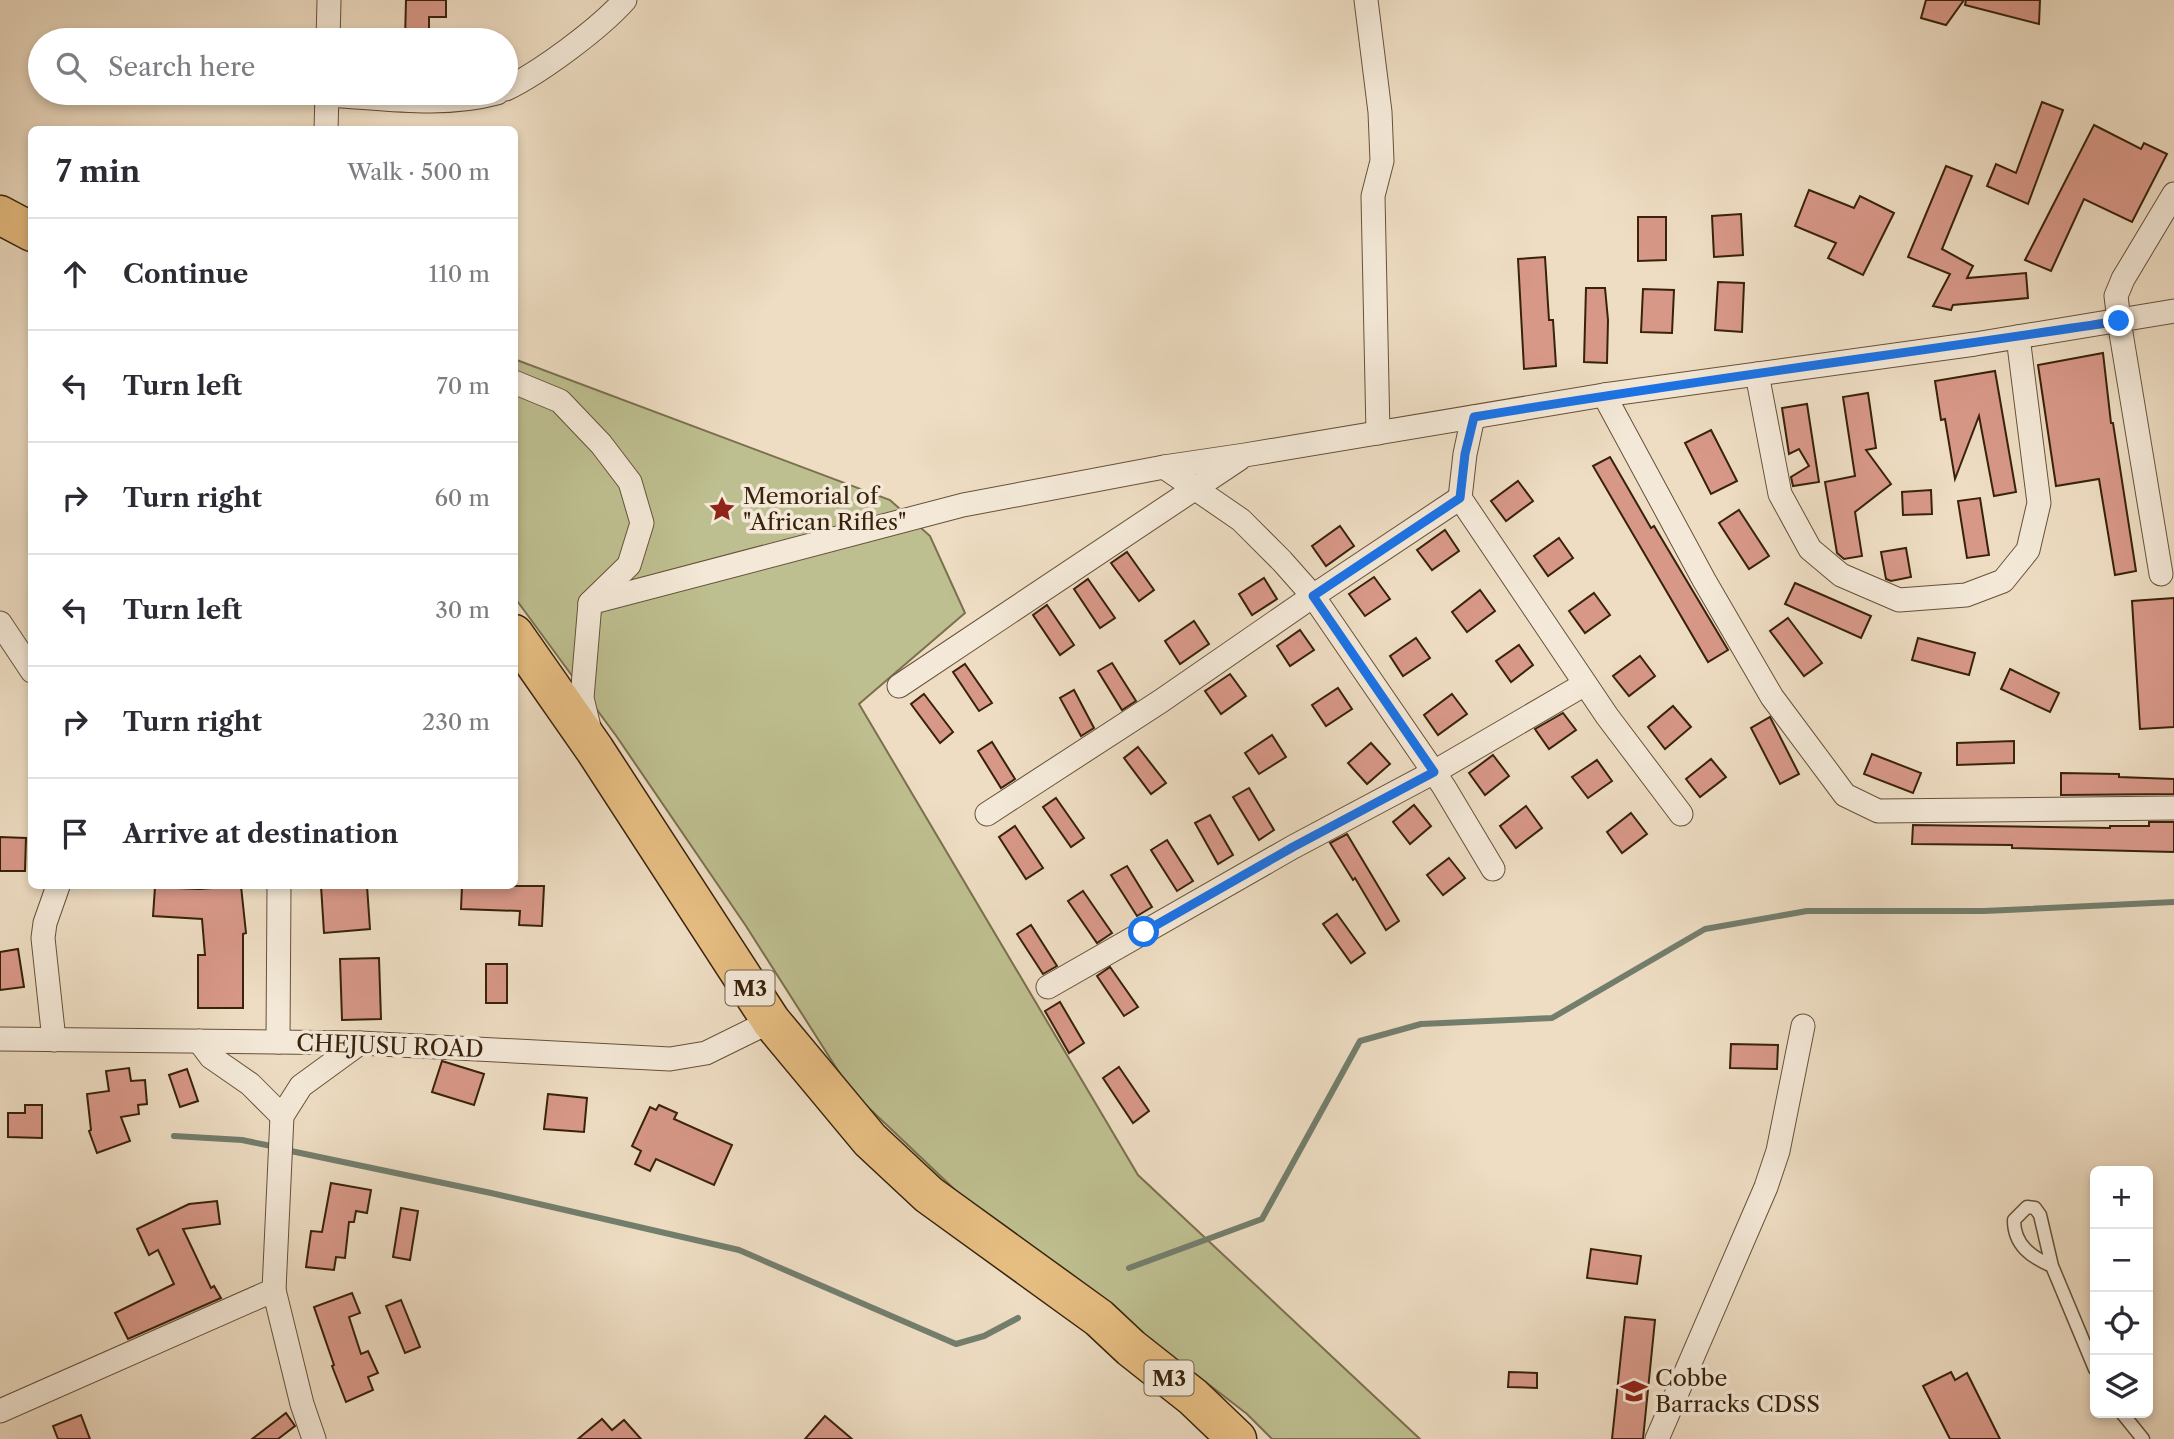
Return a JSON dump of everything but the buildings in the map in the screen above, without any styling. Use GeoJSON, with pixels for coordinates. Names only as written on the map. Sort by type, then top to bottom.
{"type":"FeatureCollection","features":[{"type":"Feature","properties":{"kind":"highway"},"geometry":{"type":"LineString","coordinates":[[0,215],[28,230]]}},
{"type":"Feature","properties":{"kind":"highway","name":"M3"},"geometry":{"type":"LineString","coordinates":[[518,640],[595,750],[771,1021],[870,1140],[929,1195],[1099,1318],[1130,1348],[1193,1397],[1237,1439]]}},
{"type":"Feature","properties":{"kind":"street"},"geometry":{"type":"LineString","coordinates":[[328,28],[329,0]]}},
{"type":"Feature","properties":{"kind":"street"},"geometry":{"type":"LineString","coordinates":[[1366,0],[1380,112],[1382,161],[1373,196],[1378,433]]}},
{"type":"Feature","properties":{"kind":"street"},"geometry":{"type":"LineString","coordinates":[[518,83],[616,5]]}},
{"type":"Feature","properties":{"kind":"street"},"geometry":{"type":"LineString","coordinates":[[326,126],[327,105]]}},
{"type":"Feature","properties":{"kind":"street"},"geometry":{"type":"LineString","coordinates":[[2161,574],[2116,296],[2123,279],[2174,194]]}},
{"type":"Feature","properties":{"kind":"street"},"geometry":{"type":"LineString","coordinates":[[590,603],[963,505],[1164,467],[1604,395],[2018,337],[2174,311]]}},
{"type":"Feature","properties":{"kind":"street"},"geometry":{"type":"LineString","coordinates":[[1758,374],[1780,494],[1810,549],[1841,575],[1899,600],[1966,594],[2003,581],[2028,550],[2039,503],[2018,337]]}},
{"type":"Feature","properties":{"kind":"street"},"geometry":{"type":"LineString","coordinates":[[518,384],[560,401],[601,444],[631,482],[642,523],[629,565],[590,603],[582,698],[595,750]]}},
{"type":"Feature","properties":{"kind":"street"},"geometry":{"type":"LineString","coordinates":[[1604,395],[1704,580],[1772,697],[1845,795],[1878,811],[2174,808]]}},
{"type":"Feature","properties":{"kind":"street"},"geometry":{"type":"LineString","coordinates":[[1474,417],[1465,454],[1460,498],[1585,684],[1681,814]]}},
{"type":"Feature","properties":{"kind":"street"},"geometry":{"type":"LineString","coordinates":[[899,685],[1245,455]]}},
{"type":"Feature","properties":{"kind":"street"},"geometry":{"type":"LineString","coordinates":[[1164,467],[1241,520],[1313,596],[1434,772],[1493,869]]}},
{"type":"Feature","properties":{"kind":"street"},"geometry":{"type":"LineString","coordinates":[[987,814],[1161,701],[1460,498]]}},
{"type":"Feature","properties":{"kind":"street"},"geometry":{"type":"LineString","coordinates":[[0,622],[28,665]]}},
{"type":"Feature","properties":{"kind":"street"},"geometry":{"type":"LineString","coordinates":[[1048,987],[1293,847],[1434,772],[1585,684]]}},
{"type":"Feature","properties":{"kind":"street"},"geometry":{"type":"LineString","coordinates":[[54,1040],[43,938],[57,889]]}},
{"type":"Feature","properties":{"kind":"street"},"geometry":{"type":"LineString","coordinates":[[278,1042],[279,889]]}},
{"type":"Feature","properties":{"kind":"street","name":"CHEJUSU ROAD"},"geometry":{"type":"LineString","coordinates":[[0,1040],[360,1043],[670,1059],[706,1053],[771,1021]]}},
{"type":"Feature","properties":{"kind":"street"},"geometry":{"type":"LineString","coordinates":[[1657,1439],[1766,1187],[1778,1151],[1803,1026]]}},
{"type":"Feature","properties":{"kind":"street"},"geometry":{"type":"LineString","coordinates":[[199,1041],[211,1057],[250,1084],[282,1116]]}},
{"type":"Feature","properties":{"kind":"street"},"geometry":{"type":"LineString","coordinates":[[314,1439],[297,1384],[274,1290],[282,1116],[301,1086],[360,1043]]}},
{"type":"Feature","properties":{"kind":"street"},"geometry":{"type":"LineString","coordinates":[[0,1411],[274,1290]]}},
{"type":"Feature","properties":{"kind":"lane"},"geometry":{"type":"LineString","coordinates":[[2052,1266],[2090,1357]]}},
{"type":"Feature","properties":{"kind":"lane"},"geometry":{"type":"LineString","coordinates":[[2126,1418],[2143,1439]]}},
{"type":"Feature","properties":{"kind":"green space"},"geometry":{"type":"Polygon","coordinates":[[[518,360],[890,500],[930,536],[965,613],[859,704],[1138,1175],[1420,1439],[1272,1439],[1247,1414],[1024,1242],[972,1206],[851,1091],[746,926],[617,737],[518,602],[518,360]]]}},
{"type":"Feature","properties":{"kind":"waterway"},"geometry":{"type":"LineString","coordinates":[[1129,1268],[1262,1219],[1360,1041],[1421,1024],[1552,1018],[1705,929],[1807,911],[1984,911],[2174,902]]}},
{"type":"Feature","properties":{"kind":"waterway"},"geometry":{"type":"LineString","coordinates":[[174,1136],[242,1140],[276,1147]]}},
{"type":"Feature","properties":{"kind":"waterway"},"geometry":{"type":"LineString","coordinates":[[286,1150],[491,1193],[739,1250],[956,1344],[984,1336],[1018,1318]]}},
{"type":"Feature","properties":{"kind":"place","name":"Memorial of \"African Rifles\""},"geometry":{"type":"Point","coordinates":[722,509]}},
{"type":"Feature","properties":{"kind":"place","name":"Cobbe Barracks CDSS"},"geometry":{"type":"Point","coordinates":[1634,1391]}},
{"type":"Feature","properties":{"kind":"route"},"geometry":{"type":"LineString","coordinates":[[1144,932],[1293,847],[1434,772],[1313,596],[1460,498],[1465,454],[1474,417],[1604,395],[1975,344],[2119,321]]}}]}
